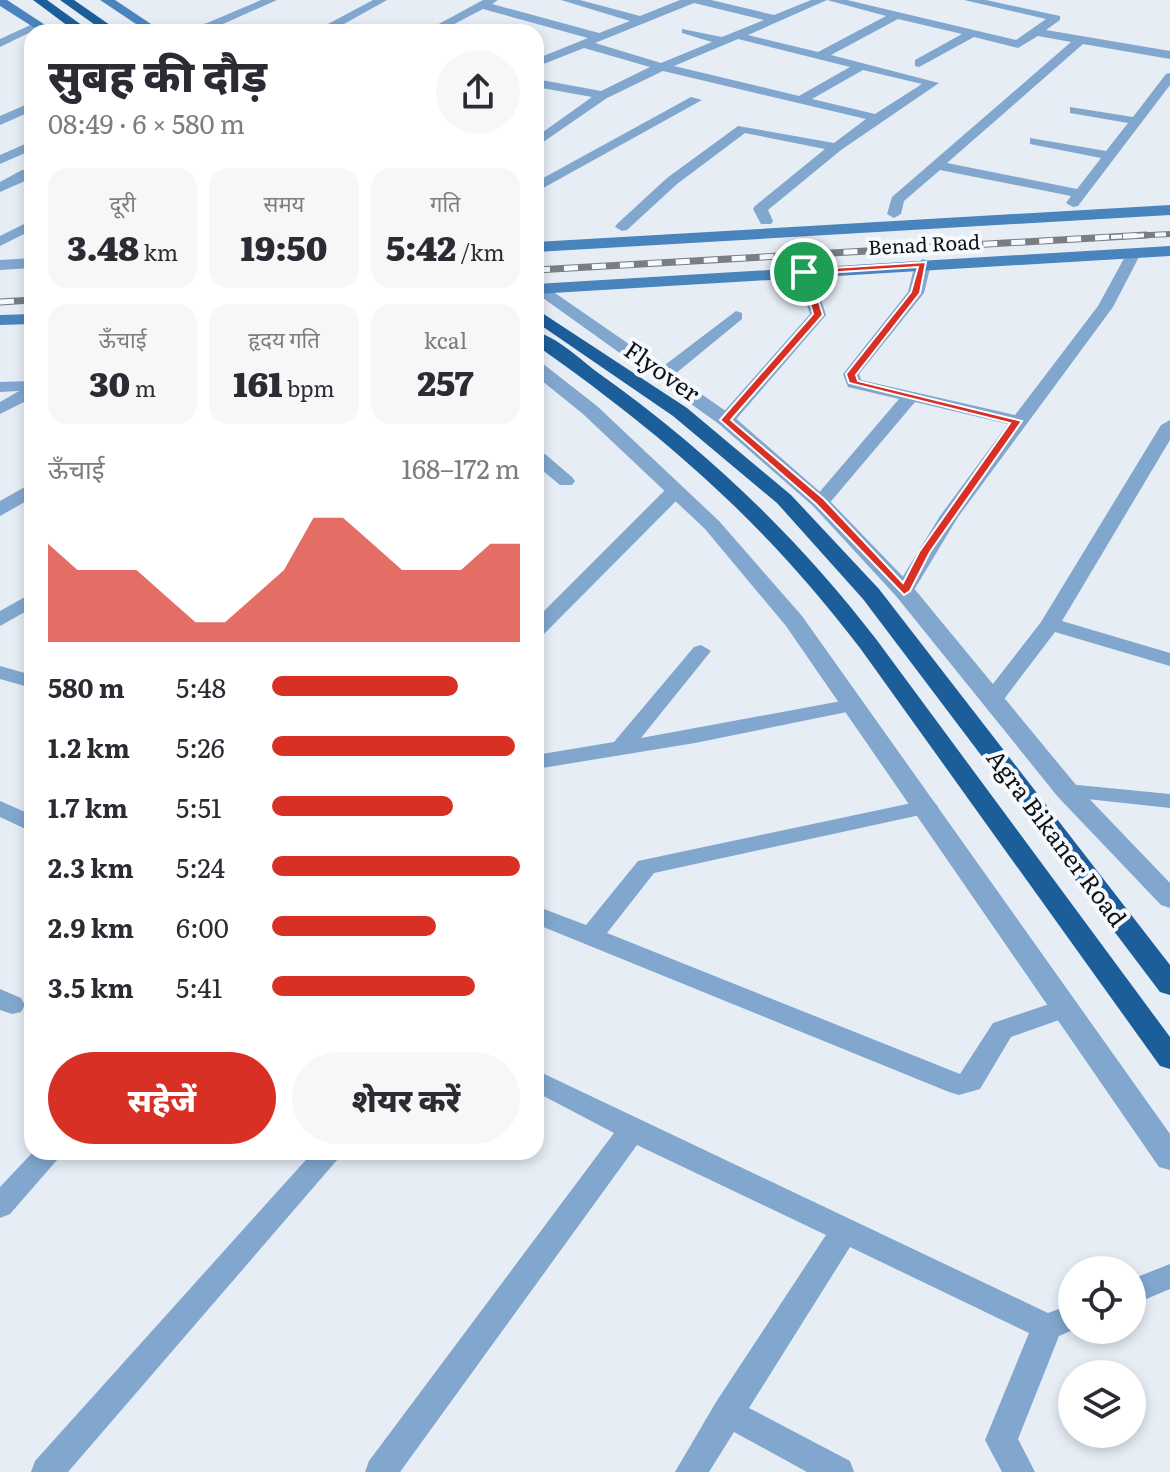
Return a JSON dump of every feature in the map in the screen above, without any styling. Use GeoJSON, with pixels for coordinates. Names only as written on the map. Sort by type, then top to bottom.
{"type":"FeatureCollection","features":[{"type":"Feature","properties":{"kind":"highway"},"geometry":{"type":"LineString","coordinates":[[39,0],[74,24]]}},
{"type":"Feature","properties":{"kind":"highway"},"geometry":{"type":"LineString","coordinates":[[66,0],[102,24]]}},
{"type":"Feature","properties":{"kind":"highway","name":"Flyover"},"geometry":{"type":"LineString","coordinates":[[544,319],[680,412],[784,499],[871,594],[945,690]]}},
{"type":"Feature","properties":{"kind":"highway","name":"Flyover"},"geometry":{"type":"LineString","coordinates":[[544,343],[636,407],[754,510],[833,598],[1170,1058]]}},
{"type":"Feature","properties":{"kind":"highway","name":"Agra Bikaner Road"},"geometry":{"type":"LineString","coordinates":[[945,690],[1170,985]]}},
{"type":"Feature","properties":{"kind":"main road"},"geometry":{"type":"LineString","coordinates":[[106,0],[144,24]]}},
{"type":"Feature","properties":{"kind":"main road"},"geometry":{"type":"LineString","coordinates":[[0,1],[36,24]]}},
{"type":"Feature","properties":{"kind":"main road"},"geometry":{"type":"LineString","coordinates":[[544,232],[894,214],[1076,198],[1170,196]]}},
{"type":"Feature","properties":{"kind":"main road"},"geometry":{"type":"LineString","coordinates":[[544,247],[1170,210]]}},
{"type":"Feature","properties":{"kind":"main road","name":"Benad Road"},"geometry":{"type":"LineString","coordinates":[[544,290],[1170,251]]}},
{"type":"Feature","properties":{"kind":"main road"},"geometry":{"type":"LineString","coordinates":[[0,320],[24,319]]}},
{"type":"Feature","properties":{"kind":"street"},"geometry":{"type":"LineString","coordinates":[[215,24],[271,0]]}},
{"type":"Feature","properties":{"kind":"street"},"geometry":{"type":"LineString","coordinates":[[337,24],[381,0]]}},
{"type":"Feature","properties":{"kind":"street"},"geometry":{"type":"LineString","coordinates":[[567,0],[641,20]]}},
{"type":"Feature","properties":{"kind":"street"},"geometry":{"type":"LineString","coordinates":[[544,58],[690,0]]}},
{"type":"Feature","properties":{"kind":"street"},"geometry":{"type":"LineString","coordinates":[[697,0],[775,19]]}},
{"type":"Feature","properties":{"kind":"street"},"geometry":{"type":"LineString","coordinates":[[544,137],[603,95],[821,0]]}},
{"type":"Feature","properties":{"kind":"street"},"geometry":{"type":"LineString","coordinates":[[833,0],[1018,44],[1056,18],[970,0]]}},
{"type":"Feature","properties":{"kind":"street"},"geometry":{"type":"LineString","coordinates":[[1009,8],[1021,0]]}},
{"type":"Feature","properties":{"kind":"street"},"geometry":{"type":"LineString","coordinates":[[448,24],[487,3],[599,37]]}},
{"type":"Feature","properties":{"kind":"street"},"geometry":{"type":"LineString","coordinates":[[819,56],[896,15]]}},
{"type":"Feature","properties":{"kind":"street"},"geometry":{"type":"LineString","coordinates":[[686,31],[862,65],[933,83],[836,147],[760,209],[766,221]]}},
{"type":"Feature","properties":{"kind":"street"},"geometry":{"type":"LineString","coordinates":[[1036,32],[1170,55]]}},
{"type":"Feature","properties":{"kind":"street"},"geometry":{"type":"LineString","coordinates":[[919,63],[973,33]]}},
{"type":"Feature","properties":{"kind":"street"},"geometry":{"type":"LineString","coordinates":[[0,43],[24,35]]}},
{"type":"Feature","properties":{"kind":"street"},"geometry":{"type":"LineString","coordinates":[[894,214],[897,200],[1080,40]]}},
{"type":"Feature","properties":{"kind":"street"},"geometry":{"type":"LineString","coordinates":[[581,43],[662,67],[877,118]]}},
{"type":"Feature","properties":{"kind":"street"},"geometry":{"type":"LineString","coordinates":[[803,99],[862,65]]}},
{"type":"Feature","properties":{"kind":"street"},"geometry":{"type":"LineString","coordinates":[[937,165],[1076,198],[1170,77]]}},
{"type":"Feature","properties":{"kind":"street"},"geometry":{"type":"LineString","coordinates":[[544,84],[603,95]]}},
{"type":"Feature","properties":{"kind":"street"},"geometry":{"type":"LineString","coordinates":[[544,184],[696,100]]}},
{"type":"Feature","properties":{"kind":"street"},"geometry":{"type":"LineString","coordinates":[[1075,110],[1136,121]]}},
{"type":"Feature","properties":{"kind":"street"},"geometry":{"type":"LineString","coordinates":[[0,121],[24,111]]}},
{"type":"Feature","properties":{"kind":"street"},"geometry":{"type":"LineString","coordinates":[[622,227],[672,181],[743,129],[836,147]]}},
{"type":"Feature","properties":{"kind":"street"},"geometry":{"type":"LineString","coordinates":[[1035,141],[1108,155]]}},
{"type":"Feature","properties":{"kind":"street"},"geometry":{"type":"LineString","coordinates":[[0,160],[24,149]]}},
{"type":"Feature","properties":{"kind":"street"},"geometry":{"type":"LineString","coordinates":[[0,167],[24,173]]}},
{"type":"Feature","properties":{"kind":"street"},"geometry":{"type":"LineString","coordinates":[[0,188],[24,177]]}},
{"type":"Feature","properties":{"kind":"street"},"geometry":{"type":"LineString","coordinates":[[0,242],[24,228]]}},
{"type":"Feature","properties":{"kind":"street"},"geometry":{"type":"LineString","coordinates":[[904,591],[924,552],[1017,421],[1106,306],[1134,253]]}},
{"type":"Feature","properties":{"kind":"street"},"geometry":{"type":"LineString","coordinates":[[0,265],[24,264]]}},
{"type":"Feature","properties":{"kind":"street"},"geometry":{"type":"LineString","coordinates":[[923,264],[916,293],[851,374],[854,383],[1017,421]]}},
{"type":"Feature","properties":{"kind":"street"},"geometry":{"type":"LineString","coordinates":[[726,420],[818,315],[804,272]]}},
{"type":"Feature","properties":{"kind":"street"},"geometry":{"type":"LineString","coordinates":[[0,279],[24,278]]}},
{"type":"Feature","properties":{"kind":"street"},"geometry":{"type":"LineString","coordinates":[[544,294],[726,420],[820,502],[904,591],[1067,791],[1170,899]]}},
{"type":"Feature","properties":{"kind":"street"},"geometry":{"type":"LineString","coordinates":[[663,375],[736,316]]}},
{"type":"Feature","properties":{"kind":"street"},"geometry":{"type":"LineString","coordinates":[[544,373],[590,410],[712,525],[794,621],[1170,1158]]}},
{"type":"Feature","properties":{"kind":"street"},"geometry":{"type":"LineString","coordinates":[[0,387],[24,388]]}},
{"type":"Feature","properties":{"kind":"street"},"geometry":{"type":"LineString","coordinates":[[0,409],[24,393]]}},
{"type":"Feature","properties":{"kind":"street"},"geometry":{"type":"LineString","coordinates":[[820,502],[911,396]]}},
{"type":"Feature","properties":{"kind":"street"},"geometry":{"type":"LineString","coordinates":[[993,698],[1050,624],[1170,425]]}},
{"type":"Feature","properties":{"kind":"street"},"geometry":{"type":"LineString","coordinates":[[544,464],[566,481]]}},
{"type":"Feature","properties":{"kind":"street"},"geometry":{"type":"LineString","coordinates":[[544,623],[676,490]]}},
{"type":"Feature","properties":{"kind":"street"},"geometry":{"type":"LineString","coordinates":[[0,510],[24,494]]}},
{"type":"Feature","properties":{"kind":"street"},"geometry":{"type":"LineString","coordinates":[[0,620],[24,604]]}},
{"type":"Feature","properties":{"kind":"street"},"geometry":{"type":"LineString","coordinates":[[1050,624],[1170,660]]}},
{"type":"Feature","properties":{"kind":"street"},"geometry":{"type":"LineString","coordinates":[[621,748],[701,651]]}},
{"type":"Feature","properties":{"kind":"street"},"geometry":{"type":"LineString","coordinates":[[0,672],[24,680]]}},
{"type":"Feature","properties":{"kind":"street"},"geometry":{"type":"LineString","coordinates":[[544,761],[852,705]]}},
{"type":"Feature","properties":{"kind":"street"},"geometry":{"type":"LineString","coordinates":[[1067,791],[1170,801]]}},
{"type":"Feature","properties":{"kind":"street"},"geometry":{"type":"LineString","coordinates":[[591,936],[646,867],[926,807]]}},
{"type":"Feature","properties":{"kind":"street"},"geometry":{"type":"LineString","coordinates":[[0,808],[24,820]]}},
{"type":"Feature","properties":{"kind":"street"},"geometry":{"type":"LineString","coordinates":[[544,917],[959,1085],[970,1082],[1002,1030],[1064,1008]]}},
{"type":"Feature","properties":{"kind":"street"},"geometry":{"type":"LineString","coordinates":[[544,1084],[632,1130],[845,1230],[1058,1321]]}},
{"type":"Feature","properties":{"kind":"street"},"geometry":{"type":"LineString","coordinates":[[381,1472],[632,1130]]}},
{"type":"Feature","properties":{"kind":"street"},"geometry":{"type":"LineString","coordinates":[[0,1206],[43,1160]]}},
{"type":"Feature","properties":{"kind":"street"},"geometry":{"type":"LineString","coordinates":[[47,1472],[323,1160]]}},
{"type":"Feature","properties":{"kind":"street"},"geometry":{"type":"LineString","coordinates":[[691,1472],[845,1230]]}},
{"type":"Feature","properties":{"kind":"street"},"geometry":{"type":"LineString","coordinates":[[1146,1286],[1170,1276]]}},
{"type":"Feature","properties":{"kind":"street"},"geometry":{"type":"LineString","coordinates":[[1019,1472],[1001,1440],[1058,1326]]}},
{"type":"Feature","properties":{"kind":"street"},"geometry":{"type":"LineString","coordinates":[[727,1412],[838,1472]]}},
{"type":"Feature","properties":{"kind":"railway"},"geometry":{"type":"LineString","coordinates":[[1112,237],[1170,234]]}},
{"type":"Feature","properties":{"kind":"railway"},"geometry":{"type":"LineString","coordinates":[[1112,237],[1146,235]]}},
{"type":"Feature","properties":{"kind":"railway"},"geometry":{"type":"LineString","coordinates":[[544,270],[1112,237]]}},
{"type":"Feature","properties":{"kind":"railway"},"geometry":{"type":"LineString","coordinates":[[0,302],[24,300]]}},
{"type":"Feature","properties":{"kind":"route"},"geometry":{"type":"LineString","coordinates":[[923,264],[916,293],[851,374],[854,383],[1017,421],[924,552],[904,591],[820,502],[726,420],[818,315],[804,272],[923,264]]}}]}
